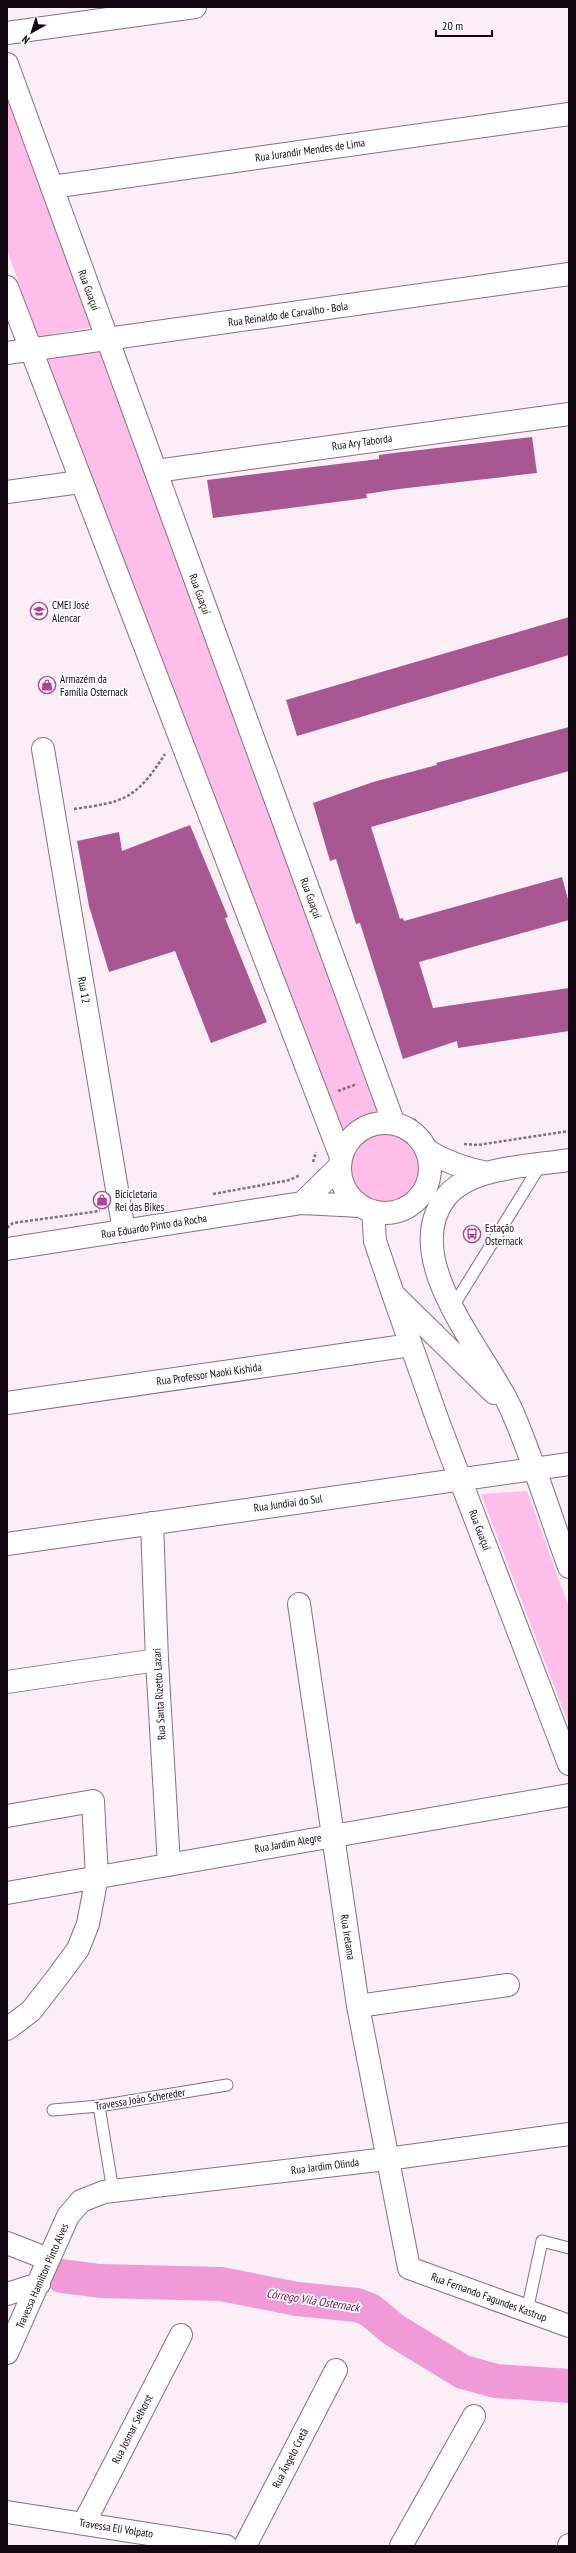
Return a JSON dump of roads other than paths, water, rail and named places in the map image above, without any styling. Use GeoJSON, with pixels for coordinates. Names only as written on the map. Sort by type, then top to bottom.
{"type":"FeatureCollection","features":[{"type":"Feature","properties":{"kind":"street"},"geometry":{"type":"LineString","coordinates":[[7,33],[195,7]]}},
{"type":"Feature","properties":{"kind":"street","name":"Rua Guaçuí"},"geometry":{"type":"LineString","coordinates":[[7,64],[156,471],[402,1120]]}},
{"type":"Feature","properties":{"kind":"street","name":"Rua Jurandir Mendes de Lima"},"geometry":{"type":"LineString","coordinates":[[52,186],[569,114]]}},
{"type":"Feature","properties":{"kind":"street","name":"Rua Reinaldo de Carvalho - Bola"},"geometry":{"type":"LineString","coordinates":[[7,353],[569,274]]}},
{"type":"Feature","properties":{"kind":"street"},"geometry":{"type":"LineString","coordinates":[[7,287],[80,482],[178,734],[340,1161],[345,1189],[367,1209],[393,1212],[416,1199],[480,1176],[569,1160]]}},
{"type":"Feature","properties":{"kind":"street","name":"Rua Ary Taborda"},"geometry":{"type":"LineString","coordinates":[[156,471],[569,414]]}},
{"type":"Feature","properties":{"kind":"street"},"geometry":{"type":"LineString","coordinates":[[7,492],[80,482]]}},
{"type":"Feature","properties":{"kind":"street","name":"Rua 12"},"geometry":{"type":"LineString","coordinates":[[43,749],[124,1231]]}},
{"type":"Feature","properties":{"kind":"street"},"geometry":{"type":"LineString","coordinates":[[302,1203],[340,1161],[346,1144],[355,1134],[367,1126],[380,1123],[402,1120],[407,1129],[418,1138],[427,1141],[445,1162],[466,1169],[480,1176]]}},
{"type":"Feature","properties":{"kind":"street"},"geometry":{"type":"LineString","coordinates":[[416,1199],[428,1180],[429,1165],[427,1141]]}},
{"type":"Feature","properties":{"kind":"street"},"geometry":{"type":"LineString","coordinates":[[432,1230],[437,1214],[445,1198],[454,1189],[480,1176]]}},
{"type":"Feature","properties":{"kind":"street"},"geometry":{"type":"LineString","coordinates":[[416,1199],[432,1230]]}},
{"type":"Feature","properties":{"kind":"street","name":"Rua Eduardo Pinto da Rocha"},"geometry":{"type":"LineString","coordinates":[[7,1248],[302,1203],[367,1209]]}},
{"type":"Feature","properties":{"kind":"street","name":"Rua Guaçuí"},"geometry":{"type":"LineString","coordinates":[[367,1209],[375,1240],[410,1345],[569,1764]]}},
{"type":"Feature","properties":{"kind":"street","name":"Rua Guaçuí"},"geometry":{"type":"LineString","coordinates":[[432,1230],[433,1252],[439,1278],[452,1308],[512,1410],[569,1567]]}},
{"type":"Feature","properties":{"kind":"street"},"geometry":{"type":"LineString","coordinates":[[393,1294],[425,1315],[440,1314],[452,1308]]}},
{"type":"Feature","properties":{"kind":"street","name":"Rua Guaçuí"},"geometry":{"type":"LineString","coordinates":[[393,1294],[512,1410]]}},
{"type":"Feature","properties":{"kind":"street","name":"Rua Professor Naoki Kishida"},"geometry":{"type":"LineString","coordinates":[[7,1403],[410,1345]]}},
{"type":"Feature","properties":{"kind":"street","name":"Rua Jundiaí do Sul"},"geometry":{"type":"LineString","coordinates":[[7,1544],[461,1478],[569,1464]]}},
{"type":"Feature","properties":{"kind":"street","name":"Rua Santa Rizetto Lazari"},"geometry":{"type":"LineString","coordinates":[[152,1523],[157,1660],[169,1865]]}},
{"type":"Feature","properties":{"kind":"street","name":"Rua Iretama"},"geometry":{"type":"LineString","coordinates":[[299,1604],[358,2006],[409,2268]]}},
{"type":"Feature","properties":{"kind":"street"},"geometry":{"type":"LineString","coordinates":[[7,1682],[157,1660]]}},
{"type":"Feature","properties":{"kind":"street","name":"Rua Jardim Alegre"},"geometry":{"type":"LineString","coordinates":[[7,1894],[333,1835],[569,1795]]}},
{"type":"Feature","properties":{"kind":"street"},"geometry":{"type":"LineString","coordinates":[[7,1816],[93,1801],[97,1877],[88,1924],[78,1949],[31,2011],[7,2030]]}},
{"type":"Feature","properties":{"kind":"street"},"geometry":{"type":"LineString","coordinates":[[358,2006],[508,1985]]}},
{"type":"Feature","properties":{"kind":"street","name":"Rua Jardim Olinda"},"geometry":{"type":"LineString","coordinates":[[82,2201],[113,2191],[387,2159],[569,2134]]}},
{"type":"Feature","properties":{"kind":"street","name":"Travessa Hamilton Pinto Alves"},"geometry":{"type":"LineString","coordinates":[[7,2353],[68,2216],[82,2201]]}},
{"type":"Feature","properties":{"kind":"street"},"geometry":{"type":"LineString","coordinates":[[7,2243],[48,2259]]}},
{"type":"Feature","properties":{"kind":"street","name":"Rua Fernando Fagundes Kastrup"},"geometry":{"type":"LineString","coordinates":[[409,2268],[569,2326]]}},
{"type":"Feature","properties":{"kind":"street"},"geometry":{"type":"LineString","coordinates":[[7,2294],[39,2284]]}},
{"type":"Feature","properties":{"kind":"street","name":"Rua Josmar Selhorst"},"geometry":{"type":"LineString","coordinates":[[84,2523],[181,2335]]}},
{"type":"Feature","properties":{"kind":"street","name":"Rua Ângelo Cretã"},"geometry":{"type":"LineString","coordinates":[[245,2546],[336,2370]]}},
{"type":"Feature","properties":{"kind":"street"},"geometry":{"type":"LineString","coordinates":[[401,2546],[474,2416]]}},
{"type":"Feature","properties":{"kind":"street","name":"Travessa Eli Volpato"},"geometry":{"type":"LineString","coordinates":[[7,2512],[226,2546]]}},
{"type":"Feature","properties":{"kind":"lane"},"geometry":{"type":"LineString","coordinates":[[452,1308],[541,1164]]}},
{"type":"Feature","properties":{"kind":"lane","name":"Travessa João Schereder"},"geometry":{"type":"LineString","coordinates":[[53,2110],[99,2106],[227,2085]]}},
{"type":"Feature","properties":{"kind":"lane"},"geometry":{"type":"LineString","coordinates":[[99,2106],[113,2191]]}},
{"type":"Feature","properties":{"kind":"lane"},"geometry":{"type":"LineString","coordinates":[[527,2311],[542,2241],[569,2248]]}},
{"type":"Feature","properties":{"kind":"waterway","name":"Córrego Vila Osternack"},"geometry":{"type":"LineString","coordinates":[[62,2276],[100,2281],[221,2284],[297,2299],[357,2305],[370,2310],[394,2330],[463,2372],[496,2381],[569,2386]]}},
{"type":"Feature","properties":{"kind":"place","name":"CMEI José Alencar"},"geometry":{"type":"Point","coordinates":[39,611]}},
{"type":"Feature","properties":{"kind":"place","name":"Armazém da Família Osternack"},"geometry":{"type":"Point","coordinates":[47,685]}},
{"type":"Feature","properties":{"kind":"place","name":"Bicicletaria Rei das Bikes"},"geometry":{"type":"Point","coordinates":[102,1200]}},
{"type":"Feature","properties":{"kind":"place","name":"Estação Osternack"},"geometry":{"type":"Point","coordinates":[472,1234]}}]}
